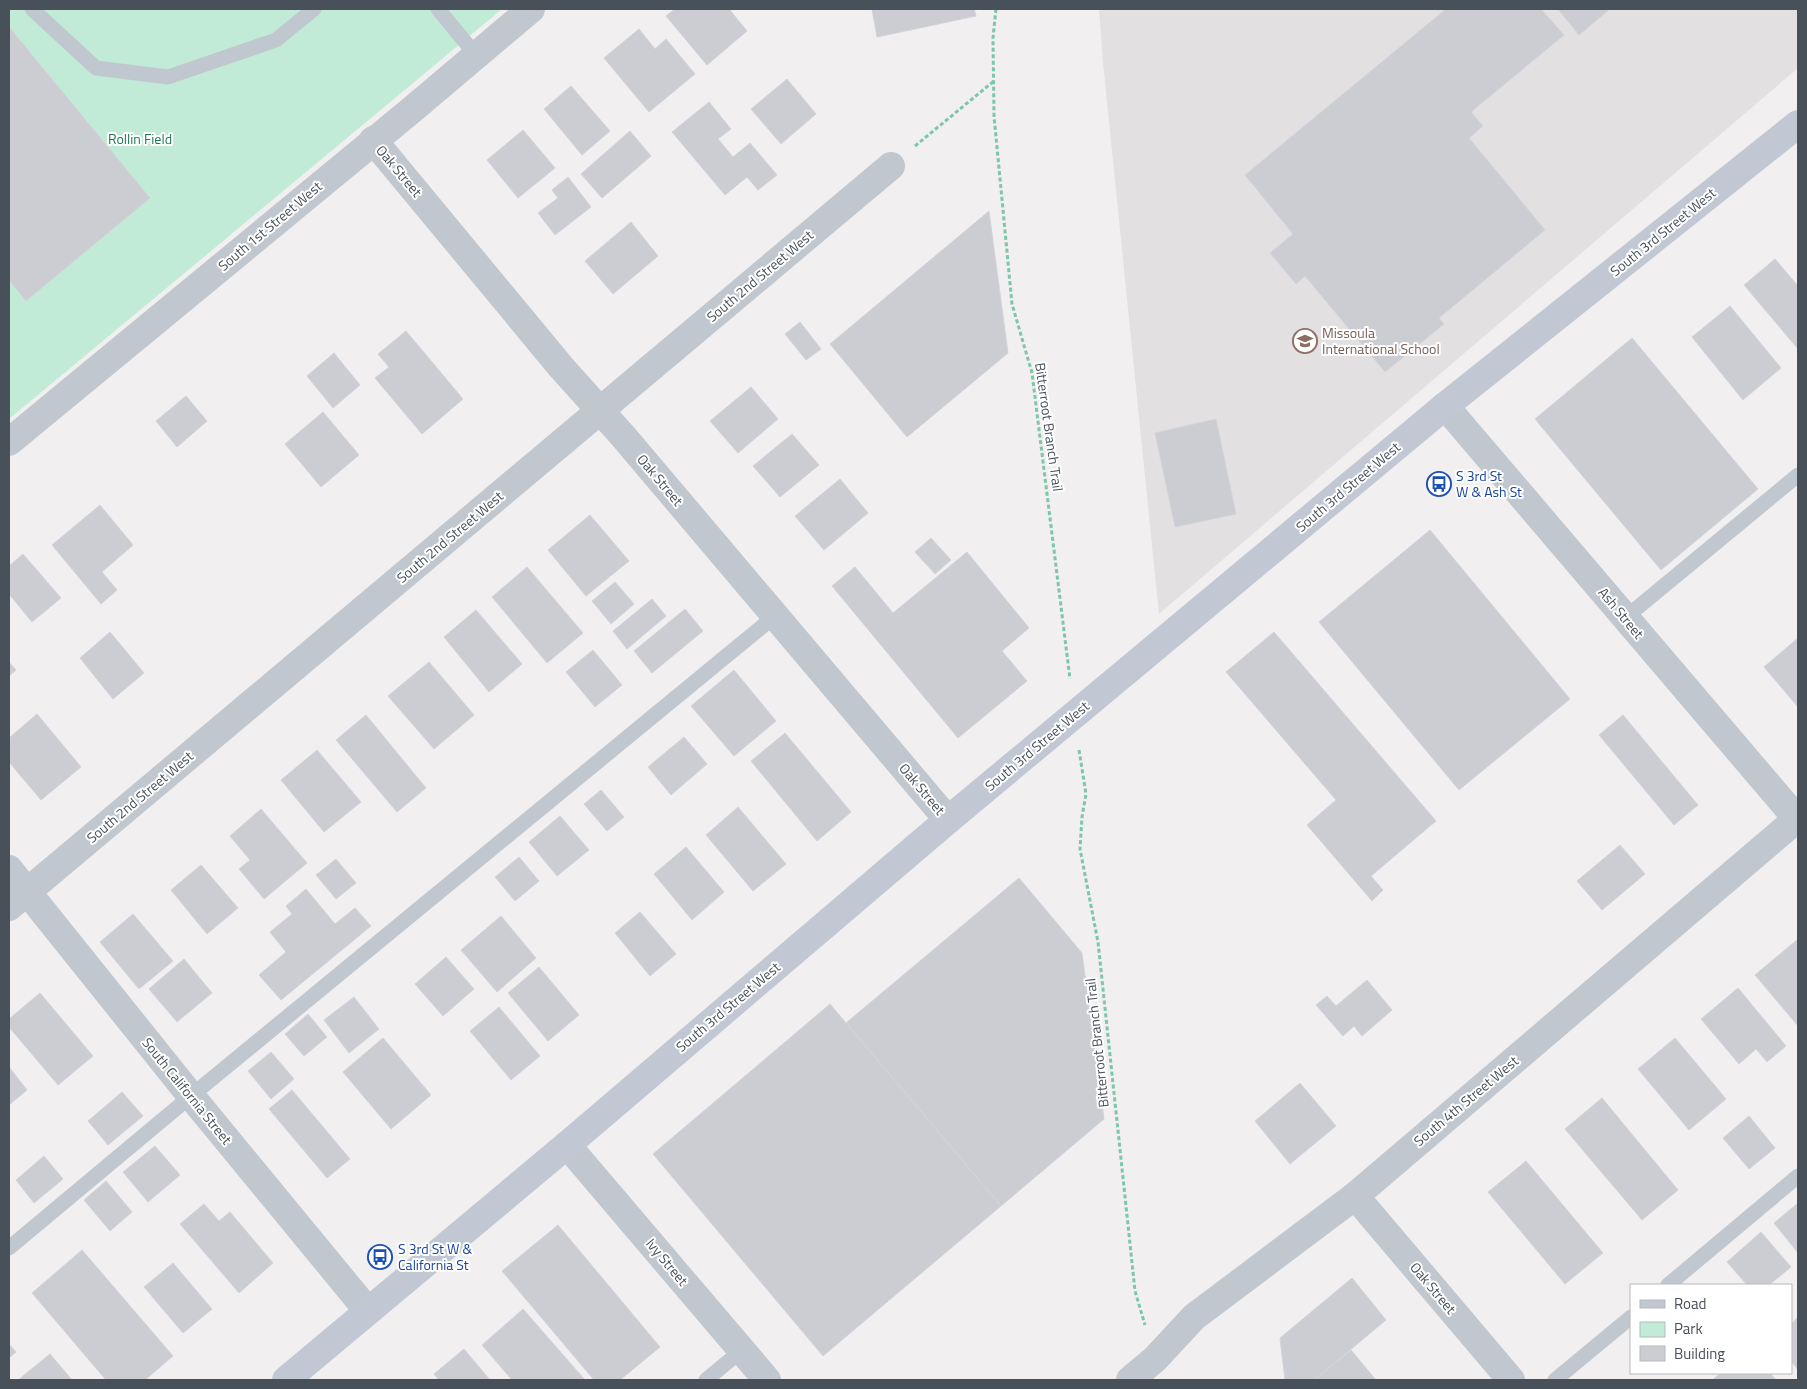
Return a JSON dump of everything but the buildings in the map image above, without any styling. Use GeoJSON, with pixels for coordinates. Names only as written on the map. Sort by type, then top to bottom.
{"type":"FeatureCollection","features":[{"type":"Feature","properties":{"kind":"main road","name":"South 3rd Street West"},"geometry":{"type":"LineString","coordinates":[[286,1380],[567,1145],[948,820],[1445,406],[1798,124]]}},
{"type":"Feature","properties":{"kind":"street","name":"South 1st Street West"},"geometry":{"type":"LineString","coordinates":[[11,436],[530,9]]}},
{"type":"Feature","properties":{"kind":"street","name":"Oak Street"},"geometry":{"type":"LineString","coordinates":[[373,140],[599,410],[948,820]]}},
{"type":"Feature","properties":{"kind":"street","name":"South 2nd Street West"},"geometry":{"type":"LineString","coordinates":[[18,900],[891,166]]}},
{"type":"Feature","properties":{"kind":"street","name":"Ash Street"},"geometry":{"type":"LineString","coordinates":[[1445,406],[1798,819]]}},
{"type":"Feature","properties":{"kind":"street","name":"South 4th Street West"},"geometry":{"type":"LineString","coordinates":[[1130,1380],[1155,1359],[1194,1317],[1355,1196],[1798,819]]}},
{"type":"Feature","properties":{"kind":"street","name":"South California Street"},"geometry":{"type":"LineString","coordinates":[[9,869],[18,900],[191,1096],[368,1311]]}},
{"type":"Feature","properties":{"kind":"street","name":"Ivy Street"},"geometry":{"type":"LineString","coordinates":[[567,1145],[767,1380]]}},
{"type":"Feature","properties":{"kind":"street","name":"Oak Street"},"geometry":{"type":"LineString","coordinates":[[1355,1196],[1511,1380]]}},
{"type":"Feature","properties":{"kind":"lane"},"geometry":{"type":"LineString","coordinates":[[32,9],[96,68],[168,76],[276,40],[314,9]]}},
{"type":"Feature","properties":{"kind":"lane"},"geometry":{"type":"LineString","coordinates":[[438,9],[476,55]]}},
{"type":"Feature","properties":{"kind":"lane"},"geometry":{"type":"LineString","coordinates":[[1625,618],[1798,475]]}},
{"type":"Feature","properties":{"kind":"lane"},"geometry":{"type":"LineString","coordinates":[[9,1248],[775,616]]}},
{"type":"Feature","properties":{"kind":"lane"},"geometry":{"type":"LineString","coordinates":[[1669,1284],[1798,1176]]}},
{"type":"Feature","properties":{"kind":"lane"},"geometry":{"type":"LineString","coordinates":[[1555,1380],[1630,1318]]}},
{"type":"Feature","properties":{"kind":"lane"},"geometry":{"type":"LineString","coordinates":[[706,1380],[742,1350]]}},
{"type":"Feature","properties":{"kind":"path","name":"Bitterroot Branch Trail"},"geometry":{"type":"LineString","coordinates":[[996,9],[993,38],[994,116],[1012,304],[1032,373],[1068,670]]}},
{"type":"Feature","properties":{"kind":"path"},"geometry":{"type":"LineString","coordinates":[[891,166],[994,82]]}},
{"type":"Feature","properties":{"kind":"path","name":"Bitterroot Branch Trail"},"geometry":{"type":"LineString","coordinates":[[1084,778],[1086,794],[1080,848],[1098,942],[1135,1291],[1139,1305]]}},
{"type":"Feature","properties":{"kind":"shaded area","name":"Missoula International School"},"geometry":{"type":"Polygon","coordinates":[[[1099,9],[1798,9],[1798,68],[1159,614],[1099,9]]]}},
{"type":"Feature","properties":{"kind":"green space","name":"Rollin Field"},"geometry":{"type":"Polygon","coordinates":[[[9,9],[502,9],[9,419],[9,9]]]}},
{"type":"Feature","properties":{"kind":"place","name":"Missoula International School"},"geometry":{"type":"Point","coordinates":[1305,341]}},
{"type":"Feature","properties":{"kind":"place","name":"S 3rd St W & Ash St"},"geometry":{"type":"Point","coordinates":[1439,484]}},
{"type":"Feature","properties":{"kind":"place","name":"S 3rd St W & California St"},"geometry":{"type":"Point","coordinates":[380,1257]}}]}
